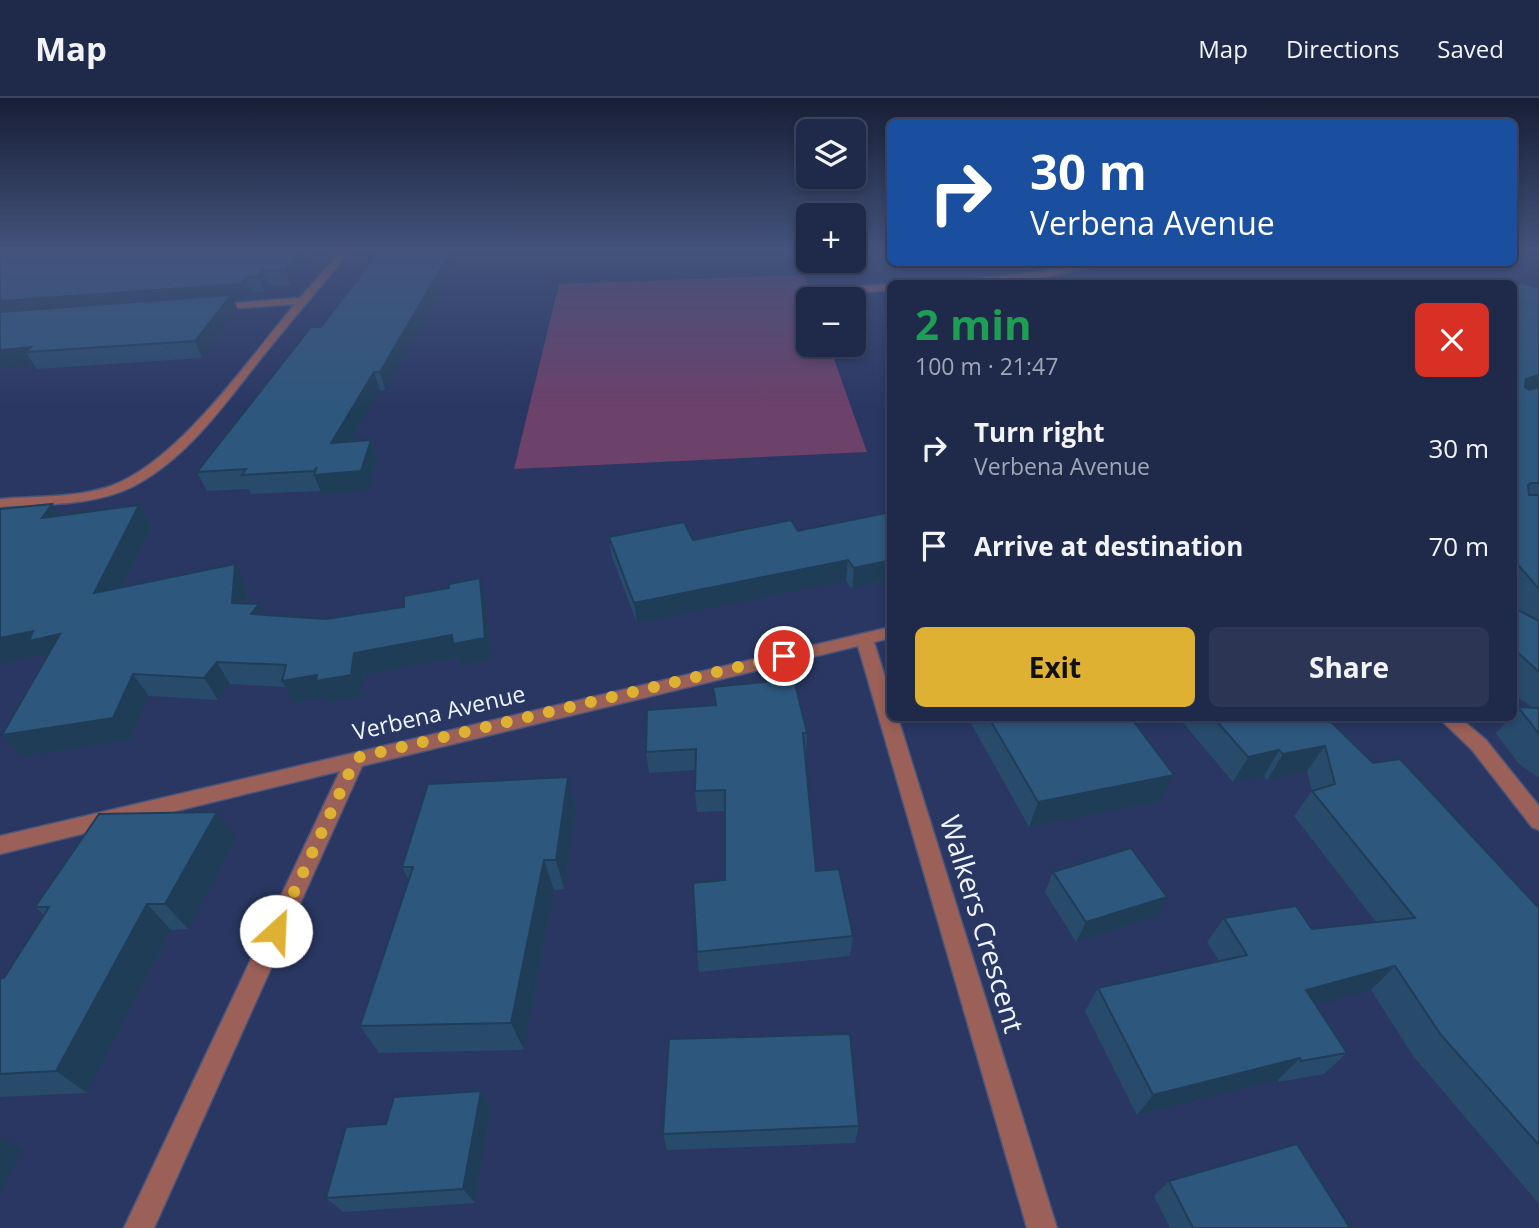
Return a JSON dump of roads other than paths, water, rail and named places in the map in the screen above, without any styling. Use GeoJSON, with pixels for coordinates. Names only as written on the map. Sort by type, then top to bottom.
{"type":"FeatureCollection","features":[{"type":"Feature","properties":{"kind":"street"},"geometry":{"type":"LineString","coordinates":[[207,308],[266,304]]}},
{"type":"Feature","properties":{"kind":"street"},"geometry":{"type":"LineString","coordinates":[[0,503],[93,493],[125,485],[155,466],[193,430],[301,304]]}},
{"type":"Feature","properties":{"kind":"street","name":"Verbena Avenue"},"geometry":{"type":"LineString","coordinates":[[0,845],[887,633]]}},
{"type":"Feature","properties":{"kind":"street","name":"Walkers Crescent"},"geometry":{"type":"LineString","coordinates":[[864,637],[887,713]]}},
{"type":"Feature","properties":{"kind":"street","name":"Walkers Crescent"},"geometry":{"type":"LineString","coordinates":[[889,721],[1042,1228]]}},
{"type":"Feature","properties":{"kind":"street"},"geometry":{"type":"LineString","coordinates":[[1451,721],[1479,745],[1539,821]]}},
{"type":"Feature","properties":{"kind":"street"},"geometry":{"type":"LineString","coordinates":[[139,1228],[356,758]]}}]}
